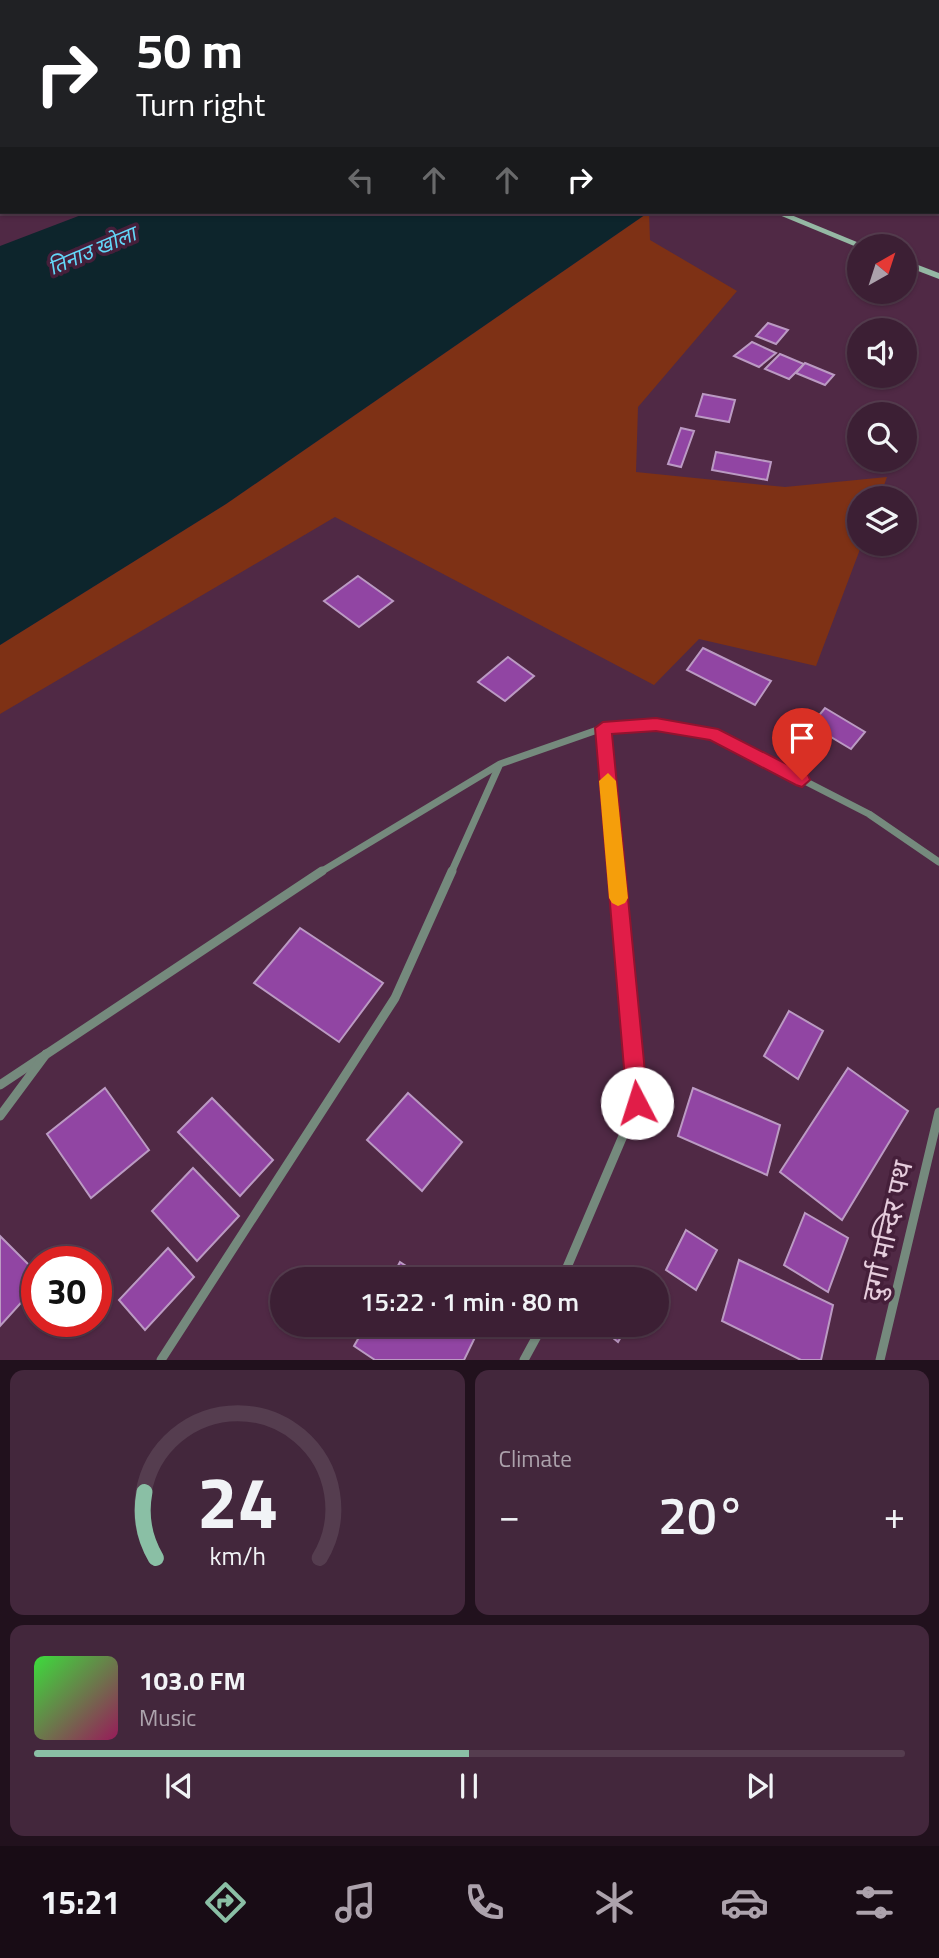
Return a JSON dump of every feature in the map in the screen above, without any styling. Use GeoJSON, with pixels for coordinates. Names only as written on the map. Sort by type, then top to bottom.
{"type":"FeatureCollection","features":[{"type":"Feature","properties":{"kind":"street"},"geometry":{"type":"LineString","coordinates":[[781,214],[847,240]]}},
{"type":"Feature","properties":{"kind":"street"},"geometry":{"type":"LineString","coordinates":[[917,268],[939,276]]}},
{"type":"Feature","properties":{"kind":"street"},"geometry":{"type":"LineString","coordinates":[[0,1085],[49,1049],[333,864],[500,764],[603,728],[656,725],[713,734],[869,814],[939,862]]}},
{"type":"Feature","properties":{"kind":"street"},"geometry":{"type":"LineString","coordinates":[[567,1267],[637,1103],[603,728]]}},
{"type":"Feature","properties":{"kind":"street"},"geometry":{"type":"LineString","coordinates":[[161,1360],[395,998],[500,764]]}},
{"type":"Feature","properties":{"kind":"street"},"geometry":{"type":"LineString","coordinates":[[0,1116],[49,1049]]}},
{"type":"Feature","properties":{"kind":"street","name":"दुर्गा मन्दिर पथ"},"geometry":{"type":"LineString","coordinates":[[880,1360],[939,1112]]}},
{"type":"Feature","properties":{"kind":"street"},"geometry":{"type":"LineString","coordinates":[[524,1360],[536,1337]]}},
{"type":"Feature","properties":{"kind":"shaded area"},"geometry":{"type":"Polygon","coordinates":[[[646,214],[649,214],[650,240],[737,291],[638,407],[636,472],[785,487],[887,477],[884,486],[847,486],[847,556],[857,556],[816,666],[699,639],[654,685],[335,517],[0,714],[0,645],[226,504],[646,214]]]}},
{"type":"Feature","properties":{"kind":"water","name":"तिनाउ खोला"},"geometry":{"type":"Polygon","coordinates":[[[84,214],[646,214],[226,504],[0,645],[0,246],[84,214]]]}},
{"type":"Feature","properties":{"kind":"building"},"geometry":{"type":"Polygon","coordinates":[[[768,323],[788,330],[776,344],[756,336],[768,323]]]}},
{"type":"Feature","properties":{"kind":"building"},"geometry":{"type":"Polygon","coordinates":[[[752,342],[776,353],[759,367],[734,356],[752,342]]]}},
{"type":"Feature","properties":{"kind":"building"},"geometry":{"type":"Polygon","coordinates":[[[780,354],[804,364],[789,379],[765,369],[780,354]]]}},
{"type":"Feature","properties":{"kind":"building"},"geometry":{"type":"Polygon","coordinates":[[[805,363],[834,375],[825,385],[796,373],[805,363]]]}},
{"type":"Feature","properties":{"kind":"building"},"geometry":{"type":"Polygon","coordinates":[[[703,394],[735,400],[729,422],[696,416],[703,394]]]}},
{"type":"Feature","properties":{"kind":"building"},"geometry":{"type":"Polygon","coordinates":[[[681,428],[694,431],[681,467],[668,464],[681,428]]]}},
{"type":"Feature","properties":{"kind":"building"},"geometry":{"type":"Polygon","coordinates":[[[716,452],[771,462],[767,480],[712,470],[716,452]]]}},
{"type":"Feature","properties":{"kind":"building"},"geometry":{"type":"Polygon","coordinates":[[[358,576],[393,601],[359,627],[324,601],[358,576]]]}},
{"type":"Feature","properties":{"kind":"building"},"geometry":{"type":"Polygon","coordinates":[[[703,648],[771,681],[755,705],[687,670],[703,648]]]}},
{"type":"Feature","properties":{"kind":"building"},"geometry":{"type":"Polygon","coordinates":[[[508,657],[534,676],[505,701],[478,682],[508,657]]]}},
{"type":"Feature","properties":{"kind":"building"},"geometry":{"type":"Polygon","coordinates":[[[825,708],[865,732],[851,749],[811,725],[825,708]]]}},
{"type":"Feature","properties":{"kind":"building"},"geometry":{"type":"Polygon","coordinates":[[[300,928],[383,983],[339,1042],[254,983],[300,928]]]}},
{"type":"Feature","properties":{"kind":"building"},"geometry":{"type":"Polygon","coordinates":[[[789,1011],[823,1031],[798,1079],[764,1056],[789,1011]]]}},
{"type":"Feature","properties":{"kind":"building"},"geometry":{"type":"Polygon","coordinates":[[[848,1068],[908,1111],[842,1220],[780,1172],[848,1068]]]}},
{"type":"Feature","properties":{"kind":"building"},"geometry":{"type":"Polygon","coordinates":[[[105,1088],[149,1150],[91,1198],[47,1134],[105,1088]]]}},
{"type":"Feature","properties":{"kind":"building"},"geometry":{"type":"Polygon","coordinates":[[[693,1088],[780,1125],[767,1175],[678,1136],[693,1088]]]}},
{"type":"Feature","properties":{"kind":"building"},"geometry":{"type":"Polygon","coordinates":[[[408,1093],[462,1142],[422,1191],[367,1140],[408,1093]]]}},
{"type":"Feature","properties":{"kind":"building"},"geometry":{"type":"Polygon","coordinates":[[[212,1098],[273,1160],[240,1196],[178,1132],[212,1098]]]}},
{"type":"Feature","properties":{"kind":"building"},"geometry":{"type":"Polygon","coordinates":[[[193,1168],[239,1216],[197,1261],[152,1211],[193,1168]]]}},
{"type":"Feature","properties":{"kind":"building"},"geometry":{"type":"Polygon","coordinates":[[[805,1213],[848,1238],[828,1292],[784,1265],[805,1213]]]}},
{"type":"Feature","properties":{"kind":"building"},"geometry":{"type":"Polygon","coordinates":[[[686,1230],[717,1250],[696,1290],[669,1272],[668,1267],[686,1230]]]}},
{"type":"Feature","properties":{"kind":"building"},"geometry":{"type":"Polygon","coordinates":[[[0,1236],[21,1257],[21,1303],[0,1326],[0,1236]]]}},
{"type":"Feature","properties":{"kind":"building"},"geometry":{"type":"Polygon","coordinates":[[[168,1248],[194,1277],[145,1330],[119,1300],[168,1248]]]}},
{"type":"Feature","properties":{"kind":"building"},"geometry":{"type":"Polygon","coordinates":[[[739,1260],[833,1305],[821,1360],[801,1360],[722,1321],[739,1260]]]}},
{"type":"Feature","properties":{"kind":"building"},"geometry":{"type":"Polygon","coordinates":[[[359,1337],[475,1337],[464,1360],[375,1360],[354,1346],[359,1337]]]}},
{"type":"Feature","properties":{"kind":"slow traffic"},"geometry":{"type":"LineString","coordinates":[[608,781],[618,898]]}},
{"type":"Feature","properties":{"kind":"route"},"geometry":{"type":"LineString","coordinates":[[637,1103],[603,728],[656,725],[713,734],[802,780]]}}]}
